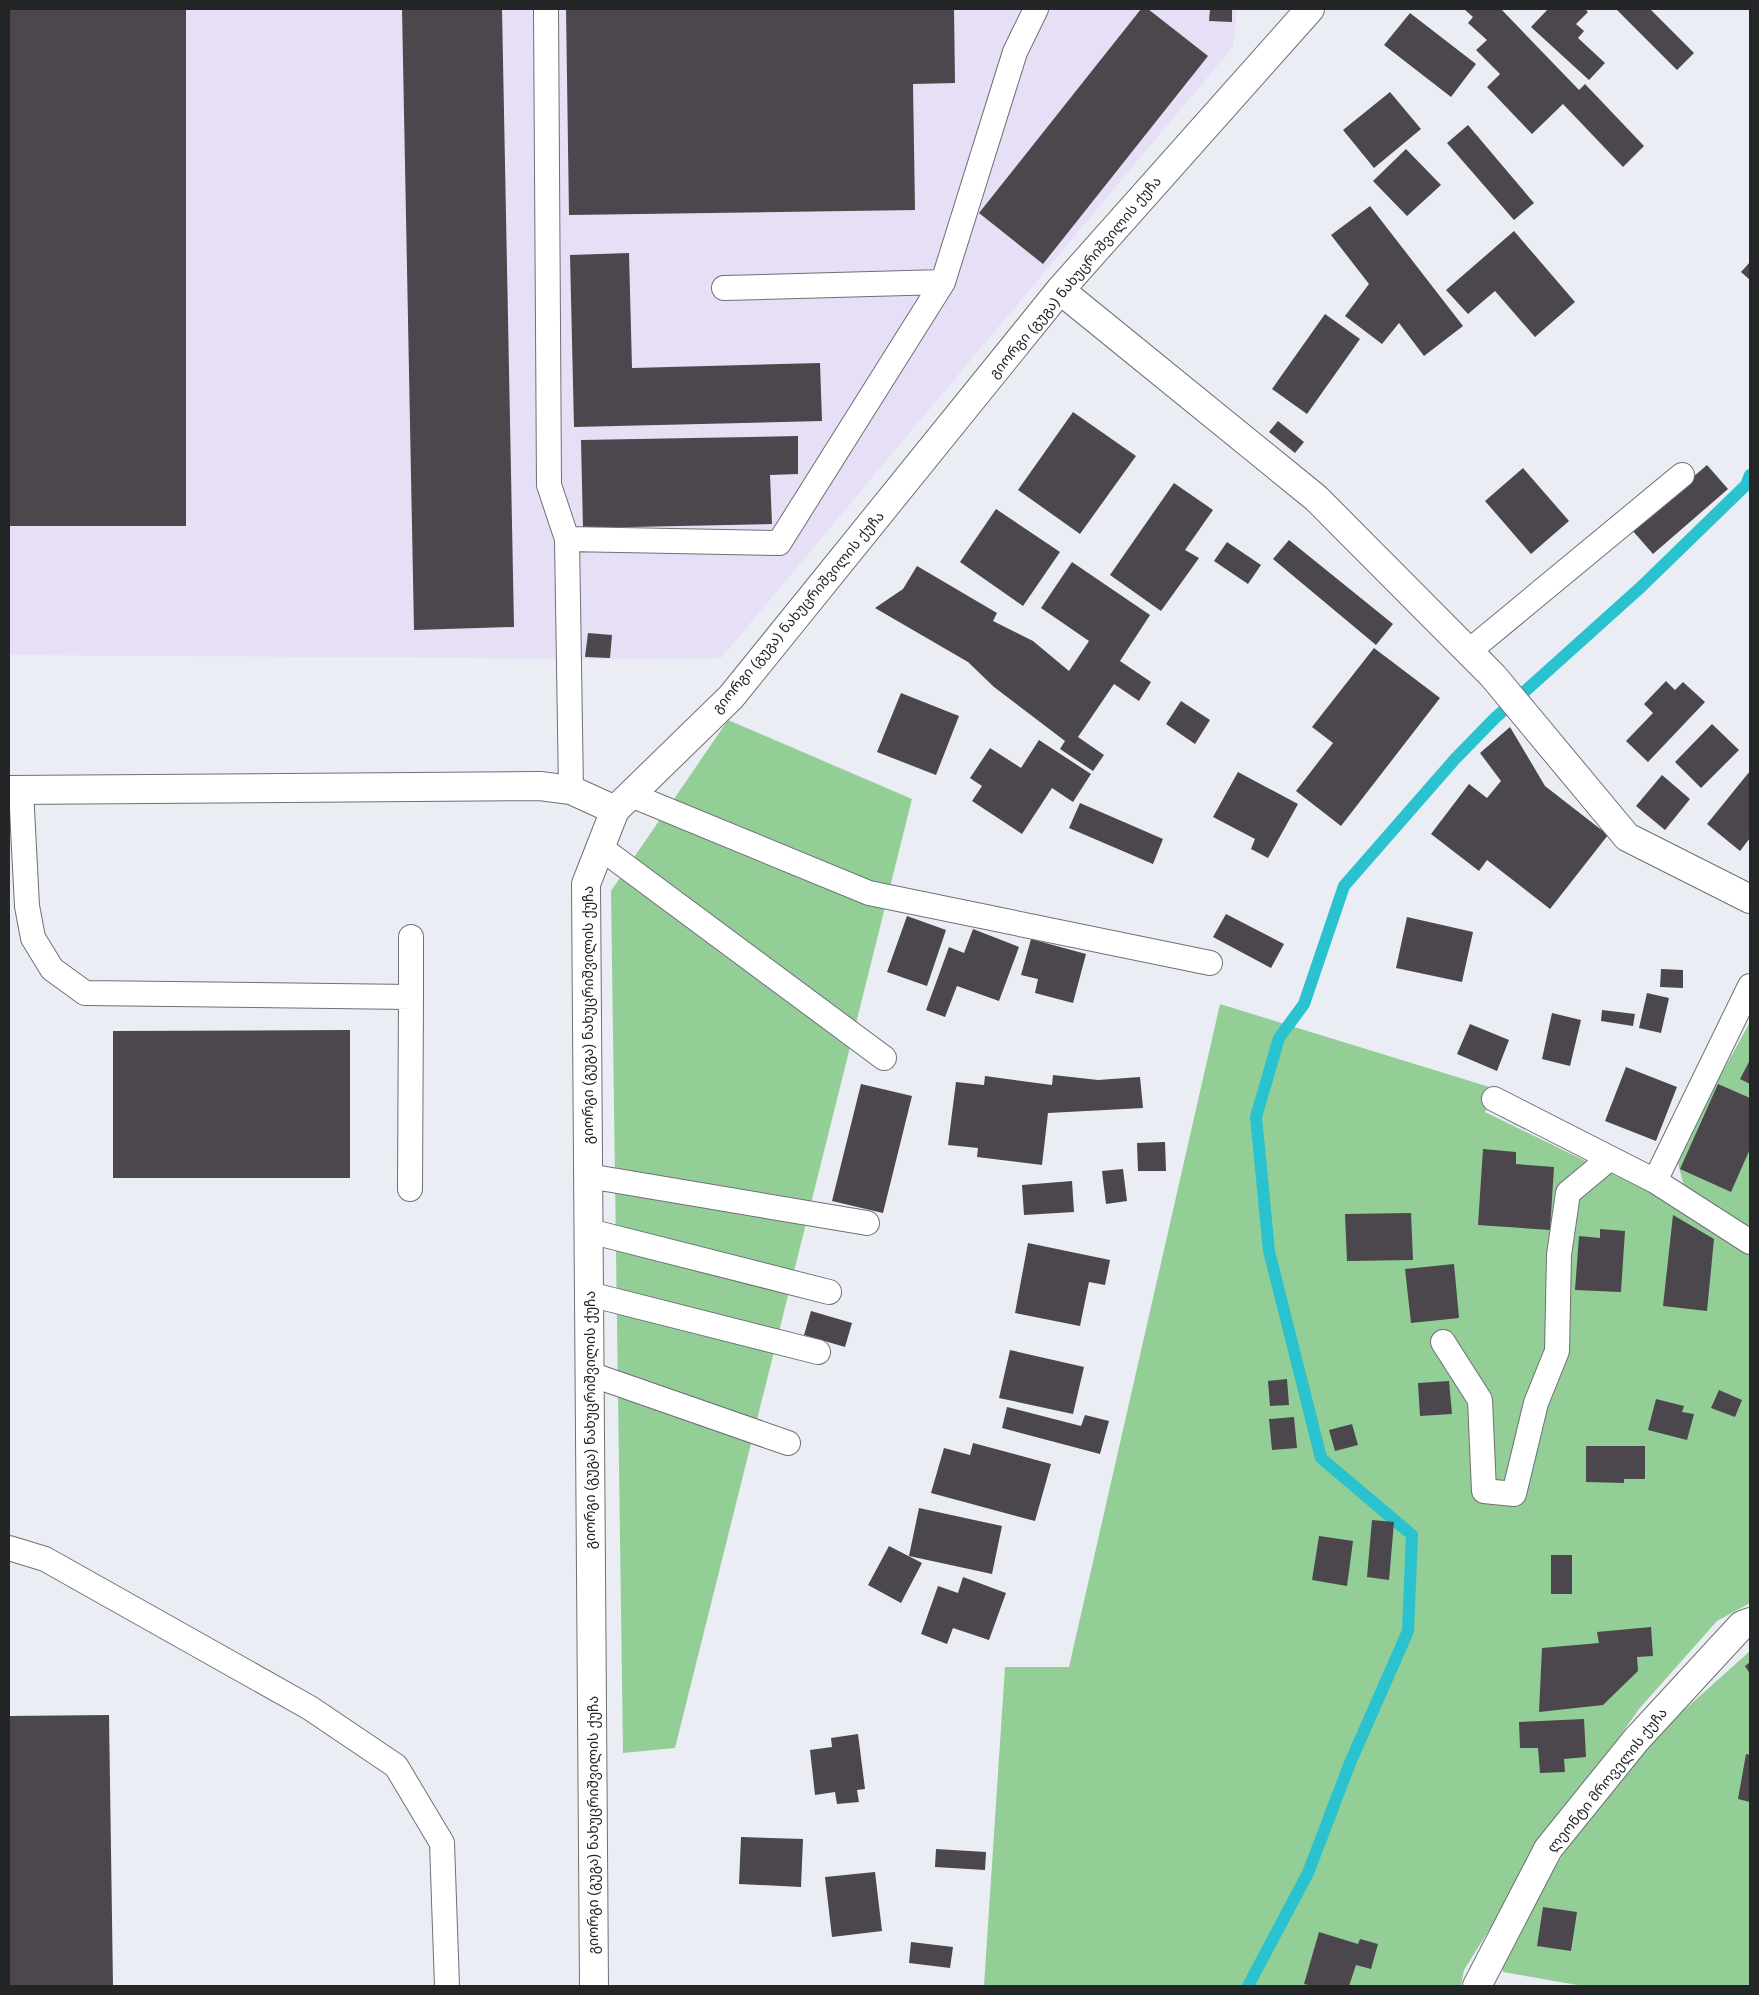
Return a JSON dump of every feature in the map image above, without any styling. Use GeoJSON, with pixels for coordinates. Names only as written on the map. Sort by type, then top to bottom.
{"type":"FeatureCollection","features":[{"type":"Feature","properties":{"kind":"street","name":"გიორგი (გუგა) ნახუცრიშვილის ქუჩა"},"geometry":{"type":"LineString","coordinates":[[594,1986],[586,884],[623,802],[731,697],[1060,290],[1310,9]]}},
{"type":"Feature","properties":{"kind":"street"},"geometry":{"type":"LineString","coordinates":[[1060,290],[1316,498],[1492,676],[1541,732],[1627,837],[1750,899]]}},
{"type":"Feature","properties":{"kind":"street"},"geometry":{"type":"LineString","coordinates":[[15,790],[540,786],[571,790],[623,802]]}},
{"type":"Feature","properties":{"kind":"street","name":"ლეონტი მროველის ქუჩა"},"geometry":{"type":"LineString","coordinates":[[1483,1985],[1548,1849],[1636,1740],[1742,1625],[1750,1622]]}},
{"type":"Feature","properties":{"kind":"lane"},"geometry":{"type":"LineString","coordinates":[[546,9],[549,485],[567,539],[571,790]]}},
{"type":"Feature","properties":{"kind":"lane"},"geometry":{"type":"LineString","coordinates":[[567,539],[779,543],[943,282],[1015,52],[1036,9]]}},
{"type":"Feature","properties":{"kind":"lane"},"geometry":{"type":"LineString","coordinates":[[724,288],[943,282]]}},
{"type":"Feature","properties":{"kind":"lane"},"geometry":{"type":"LineString","coordinates":[[1468,652],[1682,475]]}},
{"type":"Feature","properties":{"kind":"lane"},"geometry":{"type":"LineString","coordinates":[[15,790],[27,906],[33,938],[52,969],[85,993],[411,997]]}},
{"type":"Feature","properties":{"kind":"lane"},"geometry":{"type":"LineString","coordinates":[[623,802],[869,893],[1210,963]]}},
{"type":"Feature","properties":{"kind":"lane"},"geometry":{"type":"LineString","coordinates":[[601,848],[884,1058]]}},
{"type":"Feature","properties":{"kind":"lane"},"geometry":{"type":"LineString","coordinates":[[410,1189],[411,937]]}},
{"type":"Feature","properties":{"kind":"lane"},"geometry":{"type":"LineString","coordinates":[[1655,1181],[1750,986]]}},
{"type":"Feature","properties":{"kind":"lane"},"geometry":{"type":"LineString","coordinates":[[1494,1098],[1655,1181],[1750,1242]]}},
{"type":"Feature","properties":{"kind":"lane"},"geometry":{"type":"LineString","coordinates":[[1443,1342],[1480,1400],[1484,1491],[1514,1494],[1536,1403],[1556,1351],[1559,1255],[1568,1193],[1610,1158]]}},
{"type":"Feature","properties":{"kind":"lane"},"geometry":{"type":"LineString","coordinates":[[588,1176],[867,1223]]}},
{"type":"Feature","properties":{"kind":"lane"},"geometry":{"type":"LineString","coordinates":[[589,1231],[829,1292]]}},
{"type":"Feature","properties":{"kind":"lane"},"geometry":{"type":"LineString","coordinates":[[589,1294],[818,1352]]}},
{"type":"Feature","properties":{"kind":"lane"},"geometry":{"type":"LineString","coordinates":[[590,1374],[788,1443]]}},
{"type":"Feature","properties":{"kind":"lane"},"geometry":{"type":"LineString","coordinates":[[9,1548],[54,1564],[310,1708],[396,1766],[442,1843],[447,1986]]}},
{"type":"Feature","properties":{"kind":"shaded area"},"geometry":{"type":"Polygon","coordinates":[[[9,9],[1237,9],[1233,47],[721,658],[619,659],[9,655],[9,9]]]}},
{"type":"Feature","properties":{"kind":"green space"},"geometry":{"type":"Polygon","coordinates":[[[728,720],[912,799],[675,1748],[623,1753],[611,891],[728,720]]]}},
{"type":"Feature","properties":{"kind":"green space"},"geometry":{"type":"Polygon","coordinates":[[[1220,1004],[1496,1089],[1485,1112],[1672,1203],[1750,1253],[1750,1603],[1717,1621],[1639,1709],[1537,1853],[1464,1970],[1461,1986],[984,1986],[1005,1667],[1069,1667],[1220,1004]]]}},
{"type":"Feature","properties":{"kind":"green space"},"geometry":{"type":"Polygon","coordinates":[[[1750,1022],[1750,1232],[1686,1194],[1676,1156],[1750,1022]]]}},
{"type":"Feature","properties":{"kind":"green space"},"geometry":{"type":"Polygon","coordinates":[[[1750,1651],[1750,1986],[1583,1986],[1503,1972],[1500,1953],[1617,1770],[1750,1651]]]}},
{"type":"Feature","properties":{"kind":"building"},"geometry":{"type":"Polygon","coordinates":[[[9,9],[186,9],[186,526],[9,526],[9,9]]]}},
{"type":"Feature","properties":{"kind":"building"},"geometry":{"type":"Polygon","coordinates":[[[402,9],[502,9],[514,627],[414,630],[402,9]]]}},
{"type":"Feature","properties":{"kind":"building"},"geometry":{"type":"Polygon","coordinates":[[[566,9],[954,9],[955,83],[913,84],[915,210],[569,215],[566,9]]]}},
{"type":"Feature","properties":{"kind":"building"},"geometry":{"type":"Polygon","coordinates":[[[1141,9],[1148,9],[1208,56],[1043,264],[979,213],[1141,9]]]}},
{"type":"Feature","properties":{"kind":"building"},"geometry":{"type":"Polygon","coordinates":[[[1210,9],[1232,9],[1232,22],[1209,21],[1210,9]]]}},
{"type":"Feature","properties":{"kind":"building"},"geometry":{"type":"Polygon","coordinates":[[[1464,9],[1501,9],[1579,90],[1585,84],[1644,146],[1623,167],[1563,104],[1532,134],[1487,87],[1500,74],[1476,50],[1487,40],[1468,23],[1473,17],[1464,9]]]}},
{"type":"Feature","properties":{"kind":"building"},"geometry":{"type":"Polygon","coordinates":[[[1548,9],[1585,9],[1588,12],[1576,24],[1584,31],[1578,38],[1605,63],[1589,80],[1531,27],[1548,9]]]}},
{"type":"Feature","properties":{"kind":"building"},"geometry":{"type":"Polygon","coordinates":[[[1616,9],[1650,9],[1694,53],[1677,70],[1616,9]]]}},
{"type":"Feature","properties":{"kind":"building"},"geometry":{"type":"Polygon","coordinates":[[[1410,13],[1476,64],[1451,97],[1384,45],[1410,13]]]}},
{"type":"Feature","properties":{"kind":"building"},"geometry":{"type":"Polygon","coordinates":[[[1390,92],[1421,129],[1374,168],[1343,130],[1390,92]]]}},
{"type":"Feature","properties":{"kind":"building"},"geometry":{"type":"Polygon","coordinates":[[[1468,125],[1534,203],[1514,220],[1447,143],[1468,125]]]}},
{"type":"Feature","properties":{"kind":"building"},"geometry":{"type":"Polygon","coordinates":[[[1406,149],[1441,185],[1407,216],[1373,181],[1406,149]]]}},
{"type":"Feature","properties":{"kind":"building"},"geometry":{"type":"Polygon","coordinates":[[[1370,206],[1463,326],[1424,356],[1399,323],[1382,344],[1345,316],[1369,284],[1331,235],[1370,206]]]}},
{"type":"Feature","properties":{"kind":"building"},"geometry":{"type":"Polygon","coordinates":[[[1514,231],[1575,302],[1535,337],[1495,291],[1468,314],[1446,290],[1514,231]]]}},
{"type":"Feature","properties":{"kind":"building"},"geometry":{"type":"Polygon","coordinates":[[[629,253],[632,368],[820,363],[822,421],[574,427],[570,255],[629,253]]]}},
{"type":"Feature","properties":{"kind":"building"},"geometry":{"type":"Polygon","coordinates":[[[1750,262],[1750,280],[1741,272],[1750,262]]]}},
{"type":"Feature","properties":{"kind":"building"},"geometry":{"type":"Polygon","coordinates":[[[1325,314],[1360,339],[1307,414],[1272,389],[1325,314]]]}},
{"type":"Feature","properties":{"kind":"building"},"geometry":{"type":"Polygon","coordinates":[[[1073,412],[1136,456],[1080,534],[1018,490],[1073,412]]]}},
{"type":"Feature","properties":{"kind":"building"},"geometry":{"type":"Polygon","coordinates":[[[1278,421],[1304,442],[1295,453],[1269,432],[1278,421]]]}},
{"type":"Feature","properties":{"kind":"building"},"geometry":{"type":"Polygon","coordinates":[[[798,436],[798,474],[770,475],[772,524],[583,528],[581,440],[798,436]]]}},
{"type":"Feature","properties":{"kind":"building"},"geometry":{"type":"Polygon","coordinates":[[[1707,465],[1728,489],[1653,554],[1632,530],[1707,465]]]}},
{"type":"Feature","properties":{"kind":"building"},"geometry":{"type":"Polygon","coordinates":[[[1523,468],[1569,521],[1531,554],[1485,501],[1523,468]]]}},
{"type":"Feature","properties":{"kind":"building"},"geometry":{"type":"Polygon","coordinates":[[[1174,483],[1213,510],[1185,550],[1199,558],[1161,611],[1110,575],[1174,483]]]}},
{"type":"Feature","properties":{"kind":"building"},"geometry":{"type":"Polygon","coordinates":[[[996,509],[1060,552],[1023,606],[960,562],[996,509]]]}},
{"type":"Feature","properties":{"kind":"building"},"geometry":{"type":"Polygon","coordinates":[[[1289,540],[1393,624],[1376,645],[1273,559],[1289,540]]]}},
{"type":"Feature","properties":{"kind":"building"},"geometry":{"type":"Polygon","coordinates":[[[1227,542],[1261,565],[1248,584],[1214,561],[1227,542]]]}},
{"type":"Feature","properties":{"kind":"building"},"geometry":{"type":"Polygon","coordinates":[[[1072,562],[1150,615],[1120,661],[1151,682],[1139,701],[1114,684],[1078,737],[1104,755],[1093,771],[1060,749],[1065,741],[994,687],[968,662],[875,608],[903,589],[917,566],[997,613],[993,621],[1033,641],[1069,671],[1089,641],[1041,608],[1072,562]]]}},
{"type":"Feature","properties":{"kind":"building"},"geometry":{"type":"Polygon","coordinates":[[[588,633],[612,635],[610,658],[585,657],[588,633]]]}},
{"type":"Feature","properties":{"kind":"building"},"geometry":{"type":"Polygon","coordinates":[[[1374,648],[1440,698],[1341,826],[1296,791],[1333,743],[1312,727],[1374,648]]]}},
{"type":"Feature","properties":{"kind":"building"},"geometry":{"type":"Polygon","coordinates":[[[1666,681],[1675,690],[1683,682],[1705,702],[1648,762],[1626,741],[1653,713],[1644,704],[1666,681]]]}},
{"type":"Feature","properties":{"kind":"building"},"geometry":{"type":"Polygon","coordinates":[[[901,693],[959,716],[936,775],[877,752],[901,693]]]}},
{"type":"Feature","properties":{"kind":"building"},"geometry":{"type":"Polygon","coordinates":[[[1181,701],[1210,720],[1195,744],[1166,724],[1181,701]]]}},
{"type":"Feature","properties":{"kind":"building"},"geometry":{"type":"Polygon","coordinates":[[[1712,724],[1739,750],[1701,788],[1675,762],[1712,724]]]}},
{"type":"Feature","properties":{"kind":"building"},"geometry":{"type":"Polygon","coordinates":[[[1510,727],[1545,786],[1608,835],[1550,909],[1487,860],[1479,871],[1431,834],[1469,784],[1487,798],[1501,781],[1480,753],[1510,727]]]}},
{"type":"Feature","properties":{"kind":"building"},"geometry":{"type":"Polygon","coordinates":[[[1039,740],[1091,774],[1073,802],[1052,788],[1022,834],[972,801],[982,786],[970,778],[990,748],[1021,768],[1039,740]]]}},
{"type":"Feature","properties":{"kind":"building"},"geometry":{"type":"Polygon","coordinates":[[[1750,771],[1750,838],[1740,851],[1707,824],[1750,771]]]}},
{"type":"Feature","properties":{"kind":"building"},"geometry":{"type":"Polygon","coordinates":[[[1238,772],[1298,804],[1268,858],[1251,849],[1255,839],[1213,817],[1238,772]]]}},
{"type":"Feature","properties":{"kind":"building"},"geometry":{"type":"Polygon","coordinates":[[[1662,775],[1690,799],[1665,830],[1636,806],[1662,775]]]}},
{"type":"Feature","properties":{"kind":"building"},"geometry":{"type":"Polygon","coordinates":[[[1080,803],[1163,839],[1153,864],[1069,828],[1080,803]]]}},
{"type":"Feature","properties":{"kind":"building"},"geometry":{"type":"Polygon","coordinates":[[[1226,914],[1284,944],[1271,968],[1213,937],[1226,914]]]}},
{"type":"Feature","properties":{"kind":"building"},"geometry":{"type":"Polygon","coordinates":[[[907,916],[946,930],[927,986],[887,972],[907,916]]]}},
{"type":"Feature","properties":{"kind":"building"},"geometry":{"type":"Polygon","coordinates":[[[1407,917],[1473,932],[1462,982],[1396,968],[1407,917]]]}},
{"type":"Feature","properties":{"kind":"building"},"geometry":{"type":"Polygon","coordinates":[[[973,929],[1019,947],[999,1001],[957,986],[945,1017],[926,1010],[949,947],[964,953],[973,929]]]}},
{"type":"Feature","properties":{"kind":"building"},"geometry":{"type":"Polygon","coordinates":[[[1031,939],[1086,954],[1073,1003],[1035,993],[1038,979],[1021,975],[1031,939]]]}},
{"type":"Feature","properties":{"kind":"building"},"geometry":{"type":"Polygon","coordinates":[[[1661,969],[1683,970],[1683,988],[1660,987],[1661,969]]]}},
{"type":"Feature","properties":{"kind":"building"},"geometry":{"type":"Polygon","coordinates":[[[1647,993],[1669,998],[1661,1033],[1639,1028],[1647,993]]]}},
{"type":"Feature","properties":{"kind":"building"},"geometry":{"type":"Polygon","coordinates":[[[1602,1010],[1635,1014],[1633,1026],[1601,1021],[1602,1010]]]}},
{"type":"Feature","properties":{"kind":"building"},"geometry":{"type":"Polygon","coordinates":[[[1552,1013],[1581,1020],[1570,1066],[1542,1059],[1552,1013]]]}},
{"type":"Feature","properties":{"kind":"building"},"geometry":{"type":"Polygon","coordinates":[[[1470,1024],[1509,1040],[1497,1071],[1457,1054],[1470,1024]]]}},
{"type":"Feature","properties":{"kind":"building"},"geometry":{"type":"Polygon","coordinates":[[[350,1030],[350,1178],[113,1178],[113,1031],[350,1030]]]}},
{"type":"Feature","properties":{"kind":"building"},"geometry":{"type":"Polygon","coordinates":[[[1750,1060],[1750,1084],[1740,1079],[1750,1060]]]}},
{"type":"Feature","properties":{"kind":"building"},"geometry":{"type":"Polygon","coordinates":[[[1626,1067],[1677,1087],[1656,1141],[1605,1121],[1626,1067]]]}},
{"type":"Feature","properties":{"kind":"building"},"geometry":{"type":"Polygon","coordinates":[[[1053,1075],[1098,1080],[1140,1077],[1143,1108],[1048,1113],[1042,1165],[977,1157],[978,1148],[948,1145],[956,1082],[984,1085],[985,1076],[1052,1085],[1053,1075]]]}},
{"type":"Feature","properties":{"kind":"building"},"geometry":{"type":"Polygon","coordinates":[[[861,1084],[912,1096],[883,1213],[832,1201],[861,1084]]]}},
{"type":"Feature","properties":{"kind":"building"},"geometry":{"type":"Polygon","coordinates":[[[1718,1084],[1750,1098],[1750,1149],[1731,1192],[1680,1169],[1718,1084]]]}},
{"type":"Feature","properties":{"kind":"building"},"geometry":{"type":"Polygon","coordinates":[[[1165,1142],[1166,1171],[1138,1171],[1137,1143],[1165,1142]]]}},
{"type":"Feature","properties":{"kind":"building"},"geometry":{"type":"Polygon","coordinates":[[[1483,1149],[1516,1152],[1516,1164],[1554,1167],[1550,1230],[1478,1225],[1483,1149]]]}},
{"type":"Feature","properties":{"kind":"building"},"geometry":{"type":"Polygon","coordinates":[[[1123,1169],[1127,1201],[1106,1204],[1102,1171],[1123,1169]]]}},
{"type":"Feature","properties":{"kind":"building"},"geometry":{"type":"Polygon","coordinates":[[[1072,1181],[1074,1212],[1024,1215],[1022,1185],[1072,1181]]]}},
{"type":"Feature","properties":{"kind":"building"},"geometry":{"type":"Polygon","coordinates":[[[1411,1213],[1413,1260],[1347,1261],[1345,1214],[1411,1213]]]}},
{"type":"Feature","properties":{"kind":"building"},"geometry":{"type":"Polygon","coordinates":[[[1673,1215],[1714,1239],[1707,1311],[1663,1306],[1673,1215]]]}},
{"type":"Feature","properties":{"kind":"building"},"geometry":{"type":"Polygon","coordinates":[[[1600,1229],[1625,1231],[1621,1292],[1575,1290],[1579,1236],[1600,1238],[1600,1229]]]}},
{"type":"Feature","properties":{"kind":"building"},"geometry":{"type":"Polygon","coordinates":[[[1028,1243],[1110,1260],[1105,1285],[1089,1282],[1080,1326],[1015,1313],[1028,1243]]]}},
{"type":"Feature","properties":{"kind":"building"},"geometry":{"type":"Polygon","coordinates":[[[1454,1264],[1459,1318],[1411,1323],[1405,1269],[1454,1264]]]}},
{"type":"Feature","properties":{"kind":"building"},"geometry":{"type":"Polygon","coordinates":[[[811,1311],[852,1323],[845,1347],[804,1335],[811,1311]]]}},
{"type":"Feature","properties":{"kind":"building"},"geometry":{"type":"Polygon","coordinates":[[[1010,1350],[1084,1367],[1073,1414],[999,1398],[1010,1350]]]}},
{"type":"Feature","properties":{"kind":"building"},"geometry":{"type":"Polygon","coordinates":[[[1287,1379],[1289,1405],[1270,1406],[1268,1381],[1287,1379]]]}},
{"type":"Feature","properties":{"kind":"building"},"geometry":{"type":"Polygon","coordinates":[[[1449,1381],[1452,1414],[1420,1416],[1418,1383],[1449,1381]]]}},
{"type":"Feature","properties":{"kind":"building"},"geometry":{"type":"Polygon","coordinates":[[[1719,1390],[1742,1400],[1735,1417],[1711,1408],[1719,1390]]]}},
{"type":"Feature","properties":{"kind":"building"},"geometry":{"type":"Polygon","coordinates":[[[1656,1399],[1684,1406],[1682,1412],[1694,1414],[1687,1440],[1648,1430],[1656,1399]]]}},
{"type":"Feature","properties":{"kind":"building"},"geometry":{"type":"Polygon","coordinates":[[[1007,1407],[1081,1426],[1085,1415],[1109,1421],[1100,1454],[1002,1428],[1007,1407]]]}},
{"type":"Feature","properties":{"kind":"building"},"geometry":{"type":"Polygon","coordinates":[[[1294,1417],[1297,1448],[1272,1450],[1269,1419],[1294,1417]]]}},
{"type":"Feature","properties":{"kind":"building"},"geometry":{"type":"Polygon","coordinates":[[[1352,1424],[1358,1445],[1335,1451],[1329,1430],[1352,1424]]]}},
{"type":"Feature","properties":{"kind":"building"},"geometry":{"type":"Polygon","coordinates":[[[973,1443],[1051,1464],[1035,1521],[931,1493],[944,1448],[970,1455],[973,1443]]]}},
{"type":"Feature","properties":{"kind":"building"},"geometry":{"type":"Polygon","coordinates":[[[1586,1446],[1645,1446],[1645,1479],[1624,1479],[1624,1483],[1586,1482],[1586,1446]]]}},
{"type":"Feature","properties":{"kind":"building"},"geometry":{"type":"Polygon","coordinates":[[[919,1508],[1002,1526],[992,1574],[909,1556],[919,1508]]]}},
{"type":"Feature","properties":{"kind":"building"},"geometry":{"type":"Polygon","coordinates":[[[1372,1520],[1394,1522],[1389,1580],[1367,1577],[1372,1520]]]}},
{"type":"Feature","properties":{"kind":"building"},"geometry":{"type":"Polygon","coordinates":[[[1319,1536],[1353,1541],[1347,1586],[1312,1580],[1319,1536]]]}},
{"type":"Feature","properties":{"kind":"building"},"geometry":{"type":"Polygon","coordinates":[[[889,1546],[922,1563],[901,1603],[868,1585],[889,1546]]]}},
{"type":"Feature","properties":{"kind":"building"},"geometry":{"type":"Polygon","coordinates":[[[1551,1555],[1572,1555],[1572,1594],[1551,1594],[1551,1555]]]}},
{"type":"Feature","properties":{"kind":"building"},"geometry":{"type":"Polygon","coordinates":[[[963,1577],[1006,1593],[989,1640],[953,1628],[947,1644],[921,1634],[938,1586],[958,1593],[963,1577]]]}},
{"type":"Feature","properties":{"kind":"building"},"geometry":{"type":"Polygon","coordinates":[[[1651,1627],[1653,1656],[1637,1657],[1638,1671],[1603,1705],[1539,1712],[1542,1648],[1599,1643],[1597,1632],[1651,1627]]]}},
{"type":"Feature","properties":{"kind":"building"},"geometry":{"type":"Polygon","coordinates":[[[1750,1662],[1750,1674],[1745,1666],[1750,1662]]]}},
{"type":"Feature","properties":{"kind":"building"},"geometry":{"type":"Polygon","coordinates":[[[109,1715],[113,1986],[9,1986],[9,1716],[109,1715]]]}},
{"type":"Feature","properties":{"kind":"building"},"geometry":{"type":"Polygon","coordinates":[[[1584,1719],[1586,1757],[1564,1759],[1565,1772],[1540,1773],[1538,1748],[1520,1748],[1519,1722],[1584,1719]]]}},
{"type":"Feature","properties":{"kind":"building"},"geometry":{"type":"Polygon","coordinates":[[[858,1734],[865,1789],[857,1790],[859,1802],[837,1804],[835,1792],[815,1795],[810,1750],[832,1747],[831,1738],[858,1734]]]}},
{"type":"Feature","properties":{"kind":"building"},"geometry":{"type":"Polygon","coordinates":[[[1746,1754],[1750,1755],[1750,1802],[1738,1799],[1746,1754]]]}},
{"type":"Feature","properties":{"kind":"building"},"geometry":{"type":"Polygon","coordinates":[[[741,1837],[803,1839],[801,1887],[739,1884],[741,1837]]]}},
{"type":"Feature","properties":{"kind":"building"},"geometry":{"type":"Polygon","coordinates":[[[936,1849],[986,1852],[985,1870],[935,1867],[936,1849]]]}},
{"type":"Feature","properties":{"kind":"building"},"geometry":{"type":"Polygon","coordinates":[[[875,1872],[882,1931],[832,1937],[825,1877],[875,1872]]]}},
{"type":"Feature","properties":{"kind":"building"},"geometry":{"type":"Polygon","coordinates":[[[1543,1907],[1577,1912],[1571,1951],[1537,1946],[1543,1907]]]}},
{"type":"Feature","properties":{"kind":"building"},"geometry":{"type":"Polygon","coordinates":[[[1319,1932],[1358,1944],[1360,1939],[1378,1944],[1371,1969],[1356,1965],[1349,1986],[1313,1986],[1304,1984],[1319,1932]]]}},
{"type":"Feature","properties":{"kind":"building"},"geometry":{"type":"Polygon","coordinates":[[[911,1942],[953,1947],[950,1968],[909,1963],[911,1942]]]}},
{"type":"Feature","properties":{"kind":"waterway"},"geometry":{"type":"LineString","coordinates":[[1248,1986],[1308,1873],[1350,1763],[1408,1631],[1412,1535],[1321,1458],[1269,1251],[1256,1117],[1279,1038],[1304,1004],[1344,886],[1455,759],[1494,719],[1641,587],[1746,485],[1750,475]]}}]}
